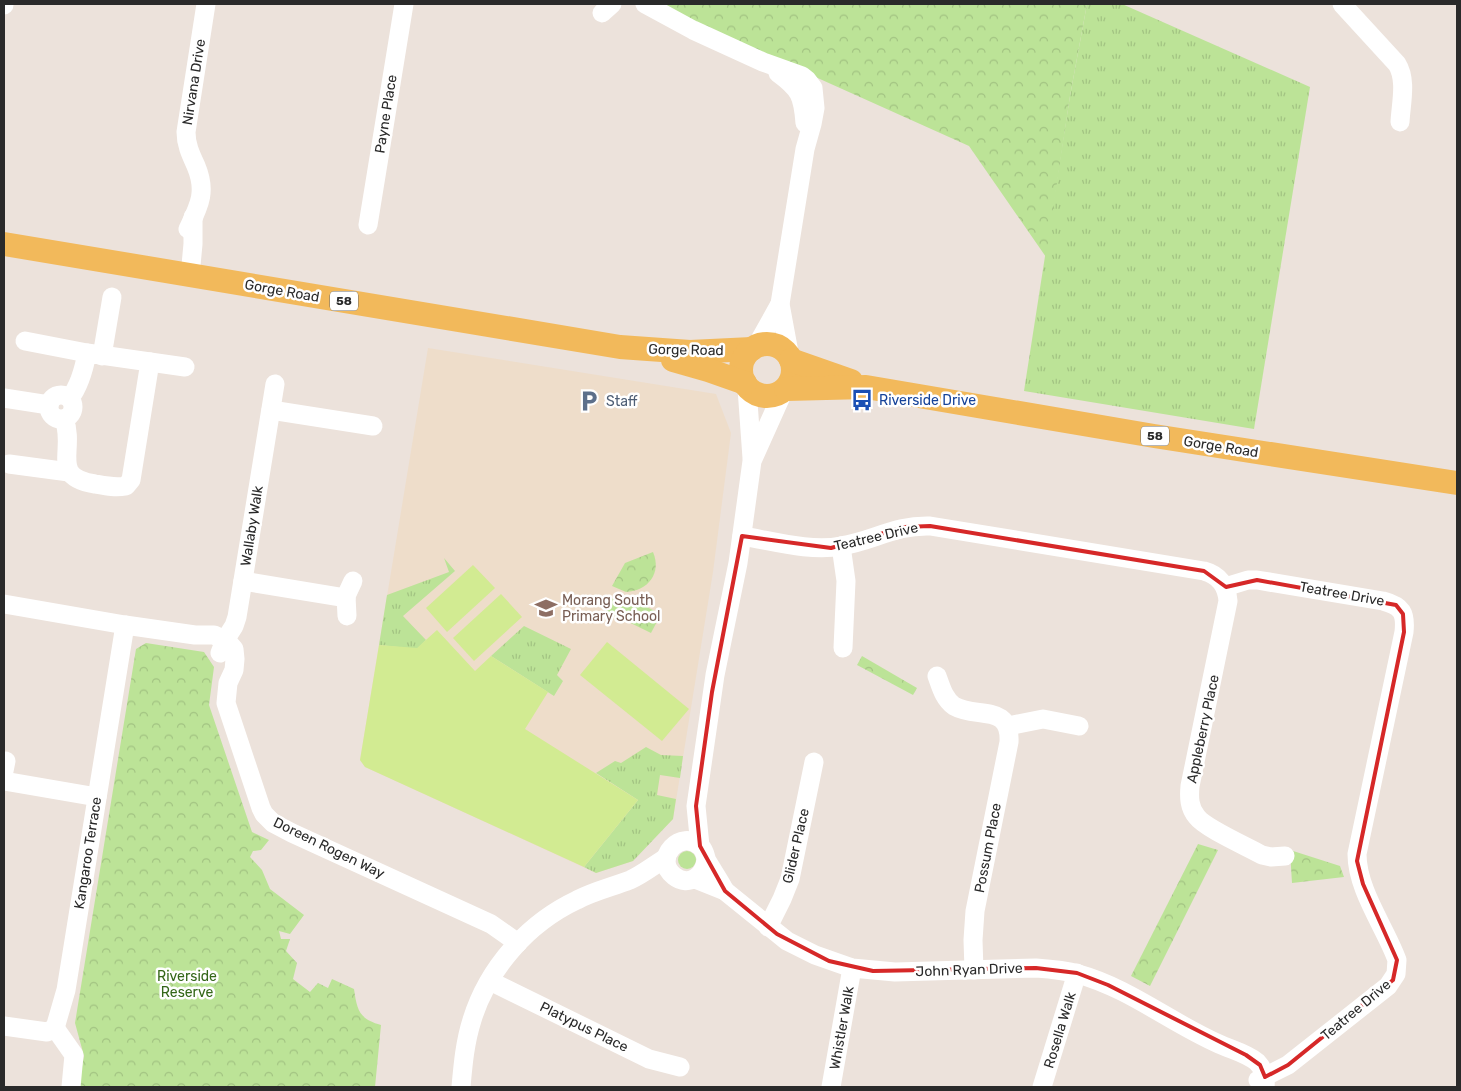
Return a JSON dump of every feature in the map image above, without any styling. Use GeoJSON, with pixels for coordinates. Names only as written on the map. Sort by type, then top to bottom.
{"type":"FeatureCollection","features":[{"type":"Feature","properties":{"kind":"main road","name":"Gorge Road"},"geometry":{"type":"LineString","coordinates":[[4,244],[620,347],[694,366],[746,386]]}},
{"type":"Feature","properties":{"kind":"main road","name":"58"},"geometry":{"type":"LineString","coordinates":[[754,348],[771,344],[785,351],[791,359]]}},
{"type":"Feature","properties":{"kind":"main road","name":"Gorge Road"},"geometry":{"type":"LineString","coordinates":[[620,347],[690,352],[754,348]]}},
{"type":"Feature","properties":{"kind":"main road"},"geometry":{"type":"LineString","coordinates":[[746,386],[741,368],[743,361],[754,348]]}},
{"type":"Feature","properties":{"kind":"main road","name":"Gorge Road"},"geometry":{"type":"LineString","coordinates":[[791,359],[866,386],[1164,438],[1457,483]]}},
{"type":"Feature","properties":{"kind":"main road"},"geometry":{"type":"LineString","coordinates":[[784,390],[792,378],[793,366],[791,359]]}},
{"type":"Feature","properties":{"kind":"main road","name":"58"},"geometry":{"type":"LineString","coordinates":[[746,386],[753,392],[768,396],[784,390]]}},
{"type":"Feature","properties":{"kind":"main road","name":"Gorge Road"},"geometry":{"type":"LineString","coordinates":[[784,390],[866,386]]}},
{"type":"Feature","properties":{"kind":"street","name":"Nirvana Drive"},"geometry":{"type":"LineString","coordinates":[[190,276],[193,244],[190,223],[200,200],[202,187],[189,150],[186,132],[206,4]]}},
{"type":"Feature","properties":{"kind":"street","name":"Payne Place"},"geometry":{"type":"LineString","coordinates":[[368,225],[404,4]]}},
{"type":"Feature","properties":{"kind":"street"},"geometry":{"type":"LineString","coordinates":[[645,4],[693,30],[763,62],[808,96],[804,115],[805,149],[780,304],[791,359]]}},
{"type":"Feature","properties":{"kind":"street"},"geometry":{"type":"LineString","coordinates":[[1342,4],[1400,68],[1403,81],[1400,122]]}},
{"type":"Feature","properties":{"kind":"street"},"geometry":{"type":"LineString","coordinates":[[70,398],[76,391],[83,371],[95,354],[112,297]]}},
{"type":"Feature","properties":{"kind":"street"},"geometry":{"type":"LineString","coordinates":[[754,348],[780,304]]}},
{"type":"Feature","properties":{"kind":"street"},"geometry":{"type":"LineString","coordinates":[[25,341],[95,354],[185,367]]}},
{"type":"Feature","properties":{"kind":"street"},"geometry":{"type":"LineString","coordinates":[[64,419],[67,428],[68,472],[72,477],[83,482],[117,488],[126,486],[131,480],[150,362]]}},
{"type":"Feature","properties":{"kind":"street","name":"Wallaby Walk"},"geometry":{"type":"LineString","coordinates":[[222,646],[236,620],[275,384]]}},
{"type":"Feature","properties":{"kind":"street"},"geometry":{"type":"LineString","coordinates":[[632,879],[685,878],[704,870],[696,806],[714,683],[742,536],[752,462],[746,386]]}},
{"type":"Feature","properties":{"kind":"street"},"geometry":{"type":"LineString","coordinates":[[752,462],[784,390]]}},
{"type":"Feature","properties":{"kind":"street"},"geometry":{"type":"LineString","coordinates":[[63,394],[73,401],[74,409],[70,416],[64,419],[54,417],[49,411],[49,406],[52,399],[63,394]]}},
{"type":"Feature","properties":{"kind":"street"},"geometry":{"type":"LineString","coordinates":[[4,398],[49,406]]}},
{"type":"Feature","properties":{"kind":"street"},"geometry":{"type":"LineString","coordinates":[[270,410],[373,426]]}},
{"type":"Feature","properties":{"kind":"street"},"geometry":{"type":"LineString","coordinates":[[9,464],[68,472]]}},
{"type":"Feature","properties":{"kind":"street","name":"Teatree Drive"},"geometry":{"type":"LineString","coordinates":[[742,536],[820,548],[841,546],[905,527],[930,526],[1204,571],[1215,576],[1225,587],[1248,580],[1257,580],[1383,600],[1396,605],[1404,618],[1402,641],[1357,854],[1362,884],[1397,960],[1396,974],[1388,986],[1296,1059],[1262,1083]]}},
{"type":"Feature","properties":{"kind":"street"},"geometry":{"type":"LineString","coordinates":[[841,546],[846,581],[843,648]]}},
{"type":"Feature","properties":{"kind":"street"},"geometry":{"type":"LineString","coordinates":[[243,581],[349,598]]}},
{"type":"Feature","properties":{"kind":"street","name":"Appleberry Place"},"geometry":{"type":"LineString","coordinates":[[1225,587],[1228,601],[1227,611],[1190,786],[1190,800],[1196,816],[1205,824],[1274,862]]}},
{"type":"Feature","properties":{"kind":"street"},"geometry":{"type":"LineString","coordinates":[[4,604],[125,625],[195,635],[212,634],[222,646]]}},
{"type":"Feature","properties":{"kind":"street","name":"Kangaroo Terrace"},"geometry":{"type":"LineString","coordinates":[[55,1028],[66,990],[125,625]]}},
{"type":"Feature","properties":{"kind":"street","name":"Doreen Rogen Way"},"geometry":{"type":"LineString","coordinates":[[222,646],[233,647],[235,659],[234,670],[228,683],[227,706],[261,808],[267,817],[292,833],[491,924],[518,943]]}},
{"type":"Feature","properties":{"kind":"street"},"geometry":{"type":"LineString","coordinates":[[937,676],[944,695],[954,705],[995,716],[1008,726],[1039,719],[1046,714],[1079,726]]}},
{"type":"Feature","properties":{"kind":"street","name":"Possum Place"},"geometry":{"type":"LineString","coordinates":[[974,970],[974,919],[1009,742],[1008,726]]}},
{"type":"Feature","properties":{"kind":"street","name":"Glider Place"},"geometry":{"type":"LineString","coordinates":[[768,927],[790,879],[816,759]]}},
{"type":"Feature","properties":{"kind":"street"},"geometry":{"type":"LineString","coordinates":[[4,781],[97,797]]}},
{"type":"Feature","properties":{"kind":"street"},"geometry":{"type":"LineString","coordinates":[[685,878],[668,870],[671,851],[696,806]]}},
{"type":"Feature","properties":{"kind":"street"},"geometry":{"type":"LineString","coordinates":[[460,1087],[472,1019],[490,981],[518,943],[546,918],[560,909],[594,892],[632,879],[688,841],[703,852]]}},
{"type":"Feature","properties":{"kind":"street","name":"John Ryan Drive"},"geometry":{"type":"LineString","coordinates":[[703,852],[725,891],[768,927],[802,949],[829,961],[852,968],[895,972],[1036,968],[1077,974],[1122,992],[1219,1044],[1238,1051],[1256,1061],[1260,1065],[1262,1083]]}},
{"type":"Feature","properties":{"kind":"street","name":"John Ryan Drive"},"geometry":{"type":"LineString","coordinates":[[685,878],[725,891]]}},
{"type":"Feature","properties":{"kind":"street","name":"Whistler Walk"},"geometry":{"type":"LineString","coordinates":[[831,1087],[852,968]]}},
{"type":"Feature","properties":{"kind":"street","name":"Rosella Walk"},"geometry":{"type":"LineString","coordinates":[[1042,1087],[1077,974]]}},
{"type":"Feature","properties":{"kind":"street","name":"Platypus Place"},"geometry":{"type":"LineString","coordinates":[[490,981],[649,1059],[680,1067]]}},
{"type":"Feature","properties":{"kind":"street"},"geometry":{"type":"LineString","coordinates":[[4,1026],[47,1032],[55,1028],[74,1055],[71,1087]]}},
{"type":"Feature","properties":{"kind":"highlighted area"},"geometry":{"type":"Polygon","coordinates":[[[930,526],[1204,571],[1226,587],[1257,580],[1396,605],[1403,614],[1404,632],[1357,861],[1363,884],[1397,960],[1393,980],[1288,1065],[1265,1077],[1260,1065],[1246,1055],[1108,985],[1077,973],[1036,968],[873,971],[829,961],[777,934],[725,891],[700,846],[697,827],[696,806],[712,692],[742,536],[831,548],[905,527],[930,526]]]}},
{"type":"Feature","properties":{"kind":"shaded area","name":"Morang South Primary School"},"geometry":{"type":"Polygon","coordinates":[[[428,348],[716,394],[731,433],[713,572],[673,819],[633,861],[596,873],[365,767],[360,760],[428,348]]]}},
{"type":"Feature","properties":{"kind":"green space"},"geometry":{"type":"Polygon","coordinates":[[[663,4],[1087,4],[1070,96],[1046,257],[969,146],[675,14],[663,4]]]}},
{"type":"Feature","properties":{"kind":"green space"},"geometry":{"type":"Polygon","coordinates":[[[1087,4],[1122,4],[1310,87],[1254,429],[1024,391],[1070,96],[1087,4]]]}},
{"type":"Feature","properties":{"kind":"green space"},"geometry":{"type":"Polygon","coordinates":[[[653,552],[656,567],[651,580],[647,584],[634,591],[626,592],[612,586],[625,563],[653,552]]]}},
{"type":"Feature","properties":{"kind":"green space"},"geometry":{"type":"Polygon","coordinates":[[[444,558],[455,571],[403,616],[426,640],[417,649],[379,645],[387,595],[449,572],[444,558]]]}},
{"type":"Feature","properties":{"kind":"green space"},"geometry":{"type":"Polygon","coordinates":[[[473,565],[495,588],[447,632],[426,608],[473,565]]]}},
{"type":"Feature","properties":{"kind":"green space"},"geometry":{"type":"Polygon","coordinates":[[[616,592],[661,614],[651,633],[606,611],[616,592]]]}},
{"type":"Feature","properties":{"kind":"green space"},"geometry":{"type":"Polygon","coordinates":[[[501,594],[522,617],[474,661],[453,638],[501,594]]]}},
{"type":"Feature","properties":{"kind":"green space"},"geometry":{"type":"Polygon","coordinates":[[[524,626],[571,649],[557,675],[563,681],[554,696],[491,656],[524,626]]]}},
{"type":"Feature","properties":{"kind":"green space"},"geometry":{"type":"Polygon","coordinates":[[[437,630],[475,671],[491,656],[548,692],[525,729],[638,800],[584,867],[365,767],[360,760],[379,645],[417,648],[437,630]]]}},
{"type":"Feature","properties":{"kind":"green space"},"geometry":{"type":"Polygon","coordinates":[[[607,642],[689,709],[662,741],[580,675],[607,642]]]}},
{"type":"Feature","properties":{"kind":"green space","name":"Riverside Reserve"},"geometry":{"type":"Polygon","coordinates":[[[146,643],[204,652],[214,667],[209,705],[252,832],[269,840],[261,850],[253,851],[250,857],[262,870],[270,889],[304,915],[290,934],[279,931],[281,939],[290,939],[286,951],[297,963],[293,979],[310,992],[318,983],[328,988],[332,979],[354,989],[360,1013],[368,1020],[381,1025],[375,1087],[78,1087],[84,1056],[75,1023],[136,649],[146,643]]]}},
{"type":"Feature","properties":{"kind":"green space"},"geometry":{"type":"Polygon","coordinates":[[[862,656],[917,688],[913,695],[857,665],[862,656]]]}},
{"type":"Feature","properties":{"kind":"green space"},"geometry":{"type":"Polygon","coordinates":[[[646,747],[661,755],[683,756],[680,778],[660,775],[657,795],[676,799],[673,819],[633,861],[596,873],[584,867],[638,800],[596,773],[615,761],[621,763],[646,747]]]}},
{"type":"Feature","properties":{"kind":"green space"},"geometry":{"type":"Polygon","coordinates":[[[1198,844],[1218,850],[1150,986],[1131,976],[1198,844]]]}},
{"type":"Feature","properties":{"kind":"green space"},"geometry":{"type":"Polygon","coordinates":[[[1290,850],[1340,866],[1344,877],[1292,883],[1290,850]]]}},
{"type":"Feature","properties":{"kind":"green space"},"geometry":{"type":"Polygon","coordinates":[[[687,851],[693,854],[696,860],[693,866],[687,869],[681,866],[678,860],[681,854],[687,851]]]}},
{"type":"Feature","properties":{"kind":"place","name":"Riverside Drive"},"geometry":{"type":"Point","coordinates":[862,400]}},
{"type":"Feature","properties":{"kind":"place","name":"Staff"},"geometry":{"type":"Point","coordinates":[589,401]}},
{"type":"Feature","properties":{"kind":"place","name":"Morang South Primary School"},"geometry":{"type":"Point","coordinates":[546,608]}}]}
